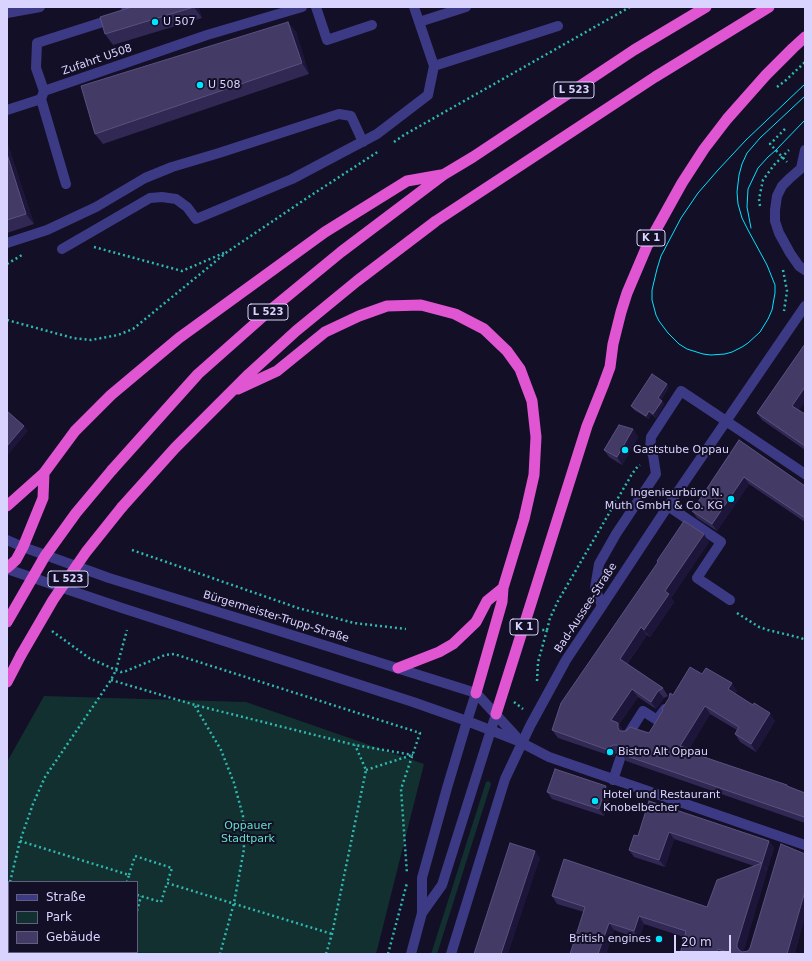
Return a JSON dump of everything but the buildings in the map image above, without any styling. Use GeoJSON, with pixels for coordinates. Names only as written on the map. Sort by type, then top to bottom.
{"type":"FeatureCollection","features":[{"type":"Feature","properties":{"kind":"highway","name":"L 523"},"geometry":{"type":"LineString","coordinates":[[7,622],[45,556],[76,513],[112,470],[198,374],[268,312],[341,252],[443,175],[473,157],[634,50],[706,7]]}},
{"type":"Feature","properties":{"kind":"highway","name":"L 523"},"geometry":{"type":"LineString","coordinates":[[7,682],[53,600],[86,552],[122,507],[175,448],[230,392],[296,331],[357,281],[436,221],[654,77],[769,7]]}},
{"type":"Feature","properties":{"kind":"highway","name":"K 1"},"geometry":{"type":"LineString","coordinates":[[496,714],[587,426],[610,367],[614,338],[627,293],[647,246],[682,183],[704,149],[727,119],[766,75],[805,37]]}},
{"type":"Feature","properties":{"kind":"highway"},"geometry":{"type":"LineString","coordinates":[[7,506],[44,472],[75,431],[111,395],[179,338],[325,232],[407,181],[443,175]]}},
{"type":"Feature","properties":{"kind":"highway"},"geometry":{"type":"LineString","coordinates":[[230,392],[277,371],[325,332],[359,316],[387,306],[421,305],[455,314],[484,328],[507,351],[520,369],[532,401],[536,437],[534,475],[524,519],[503,588],[502,602],[476,693]]}},
{"type":"Feature","properties":{"kind":"highway"},"geometry":{"type":"LineString","coordinates":[[7,569],[16,560],[23,547],[43,498],[44,472]]}},
{"type":"Feature","properties":{"kind":"highway"},"geometry":{"type":"LineString","coordinates":[[398,668],[438,652],[453,644],[476,622],[487,601],[503,588]]}},
{"type":"Feature","properties":{"kind":"street"},"geometry":{"type":"LineString","coordinates":[[7,13],[40,7]]}},
{"type":"Feature","properties":{"kind":"street"},"geometry":{"type":"LineString","coordinates":[[66,184],[36,68],[37,43],[128,14],[126,7]]}},
{"type":"Feature","properties":{"kind":"street","name":"Zufahrt U508"},"geometry":{"type":"LineString","coordinates":[[7,110],[43,95],[207,35],[302,7]]}},
{"type":"Feature","properties":{"kind":"street"},"geometry":{"type":"LineString","coordinates":[[316,7],[327,40],[372,25]]}},
{"type":"Feature","properties":{"kind":"street"},"geometry":{"type":"LineString","coordinates":[[62,249],[150,198],[162,197],[176,199],[187,207],[196,219],[292,179],[377,134],[428,95],[434,66],[414,7]]}},
{"type":"Feature","properties":{"kind":"street"},"geometry":{"type":"LineString","coordinates":[[419,22],[466,7]]}},
{"type":"Feature","properties":{"kind":"street"},"geometry":{"type":"LineString","coordinates":[[434,66],[558,26]]}},
{"type":"Feature","properties":{"kind":"street"},"geometry":{"type":"LineString","coordinates":[[7,243],[47,230],[96,207],[145,178],[172,167],[338,114],[351,116],[363,142]]}},
{"type":"Feature","properties":{"kind":"street"},"geometry":{"type":"LineString","coordinates":[[805,150],[801,168],[782,186],[777,196],[775,210],[775,221],[779,233],[799,266],[805,270]]}},
{"type":"Feature","properties":{"kind":"street","name":"Bad-Aussee-Straße"},"geometry":{"type":"LineString","coordinates":[[451,954],[506,779],[535,717],[566,660],[668,506],[805,306]]}},
{"type":"Feature","properties":{"kind":"street"},"geometry":{"type":"LineString","coordinates":[[602,606],[595,588],[599,564],[616,534],[656,474],[653,455],[650,449],[651,437],[681,391],[805,474]]}},
{"type":"Feature","properties":{"kind":"street"},"geometry":{"type":"LineString","coordinates":[[668,506],[721,542],[697,578],[730,600]]}},
{"type":"Feature","properties":{"kind":"street","name":"Bürgermeister-Trupp-Straße"},"geometry":{"type":"LineString","coordinates":[[7,540],[109,578],[476,693],[522,743]]}},
{"type":"Feature","properties":{"kind":"street","name":"Bürgermeister-Trupp-Straße"},"geometry":{"type":"LineString","coordinates":[[7,569],[466,721],[522,743],[550,758],[783,841],[805,846]]}},
{"type":"Feature","properties":{"kind":"street","name":"K 1"},"geometry":{"type":"LineString","coordinates":[[411,954],[422,913],[422,878],[466,721],[476,693]]}},
{"type":"Feature","properties":{"kind":"street"},"geometry":{"type":"LineString","coordinates":[[629,732],[643,711],[657,720],[669,702]]}},
{"type":"Feature","properties":{"kind":"street","name":"K 1"},"geometry":{"type":"LineString","coordinates":[[422,913],[442,885],[496,714]]}},
{"type":"Feature","properties":{"kind":"street"},"geometry":{"type":"LineString","coordinates":[[613,780],[620,759]]}},
{"type":"Feature","properties":{"kind":"path"},"geometry":{"type":"LineString","coordinates":[[391,143],[630,7]]}},
{"type":"Feature","properties":{"kind":"path"},"geometry":{"type":"LineString","coordinates":[[773,90],[805,62]]}},
{"type":"Feature","properties":{"kind":"path"},"geometry":{"type":"LineString","coordinates":[[785,129],[770,144],[801,168]]}},
{"type":"Feature","properties":{"kind":"path"},"geometry":{"type":"LineString","coordinates":[[7,320],[73,338],[90,340],[118,335],[133,329],[227,252],[384,148]]}},
{"type":"Feature","properties":{"kind":"path"},"geometry":{"type":"LineString","coordinates":[[76,242],[182,271],[227,252]]}},
{"type":"Feature","properties":{"kind":"path"},"geometry":{"type":"LineString","coordinates":[[7,264],[27,252]]}},
{"type":"Feature","properties":{"kind":"path"},"geometry":{"type":"LineString","coordinates":[[538,662],[550,618],[558,601],[632,474]]}},
{"type":"Feature","properties":{"kind":"path"},"geometry":{"type":"LineString","coordinates":[[132,550],[298,608],[354,623],[406,629]]}},
{"type":"Feature","properties":{"kind":"path"},"geometry":{"type":"LineString","coordinates":[[730,600],[731,607],[736,612],[759,627],[805,640]]}},
{"type":"Feature","properties":{"kind":"path"},"geometry":{"type":"LineString","coordinates":[[51,630],[89,658],[121,672],[165,654],[174,654],[420,733],[401,789],[408,879],[388,954]]}},
{"type":"Feature","properties":{"kind":"path"},"geometry":{"type":"LineString","coordinates":[[10,881],[20,841],[33,804],[45,778],[111,680],[116,670],[127,630]]}},
{"type":"Feature","properties":{"kind":"path"},"geometry":{"type":"LineString","coordinates":[[540,630],[547,630]]}},
{"type":"Feature","properties":{"kind":"path"},"geometry":{"type":"LineString","coordinates":[[111,680],[195,705],[355,745],[413,755]]}},
{"type":"Feature","properties":{"kind":"path"},"geometry":{"type":"LineString","coordinates":[[513,702],[535,717]]}},
{"type":"Feature","properties":{"kind":"path"},"geometry":{"type":"LineString","coordinates":[[195,705],[221,750],[234,783],[243,816],[244,849],[234,903],[220,954]]}},
{"type":"Feature","properties":{"kind":"path"},"geometry":{"type":"LineString","coordinates":[[326,954],[332,934],[366,770],[355,745]]}},
{"type":"Feature","properties":{"kind":"path"},"geometry":{"type":"LineString","coordinates":[[366,770],[413,755]]}},
{"type":"Feature","properties":{"kind":"path"},"geometry":{"type":"LineString","coordinates":[[20,841],[129,875]]}},
{"type":"Feature","properties":{"kind":"path"},"geometry":{"type":"LineString","coordinates":[[127,881],[135,856],[172,868],[161,902],[138,895]]}},
{"type":"Feature","properties":{"kind":"path"},"geometry":{"type":"LineString","coordinates":[[167,883],[332,934]]}},
{"type":"Feature","properties":{"kind":"path"},"geometry":{"type":"LineString","coordinates":[[138,907],[141,896]]}},
{"type":"Feature","properties":{"kind":"green space","name":"Oppauer Stadtpark"},"geometry":{"type":"Polygon","coordinates":[[[44,696],[246,702],[424,764],[376,954],[7,954],[7,762],[44,696]]]}},
{"type":"Feature","properties":{"kind":"green space"},"geometry":{"type":"Polygon","coordinates":[[[489,781],[491,784],[437,954],[431,954],[486,782],[489,781]]]}},
{"type":"Feature","properties":{"kind":"tram line"},"geometry":{"type":"LineString","coordinates":[[805,84],[746,140],[698,193],[681,218],[661,256],[652,290],[652,300],[656,315],[668,333],[679,344],[687,349],[711,355],[732,352],[748,343],[760,332],[768,319],[772,310],[775,285],[767,265],[742,218],[738,204],[737,192],[739,175],[747,153],[760,138],[805,96]]}},
{"type":"Feature","properties":{"kind":"tram line"},"geometry":{"type":"LineString","coordinates":[[751,228],[747,207],[748,189],[758,168],[805,120]]}},
{"type":"Feature","properties":{"kind":"place","name":"U 507"},"geometry":{"type":"Point","coordinates":[155,22]}},
{"type":"Feature","properties":{"kind":"place","name":"U 508"},"geometry":{"type":"Point","coordinates":[200,85]}},
{"type":"Feature","properties":{"kind":"place","name":"Gaststube Oppau"},"geometry":{"type":"Point","coordinates":[625,450]}},
{"type":"Feature","properties":{"kind":"place","name":"Ingenieurbüro N. Muth GmbH & Co. KG"},"geometry":{"type":"Point","coordinates":[731,499]}},
{"type":"Feature","properties":{"kind":"place","name":"Bistro Alt Oppau"},"geometry":{"type":"Point","coordinates":[610,752]}},
{"type":"Feature","properties":{"kind":"place","name":"Hotel und Restaurant Knobelbecher"},"geometry":{"type":"Point","coordinates":[595,801]}},
{"type":"Feature","properties":{"kind":"place","name":"British engines"},"geometry":{"type":"Point","coordinates":[659,939]}}]}
